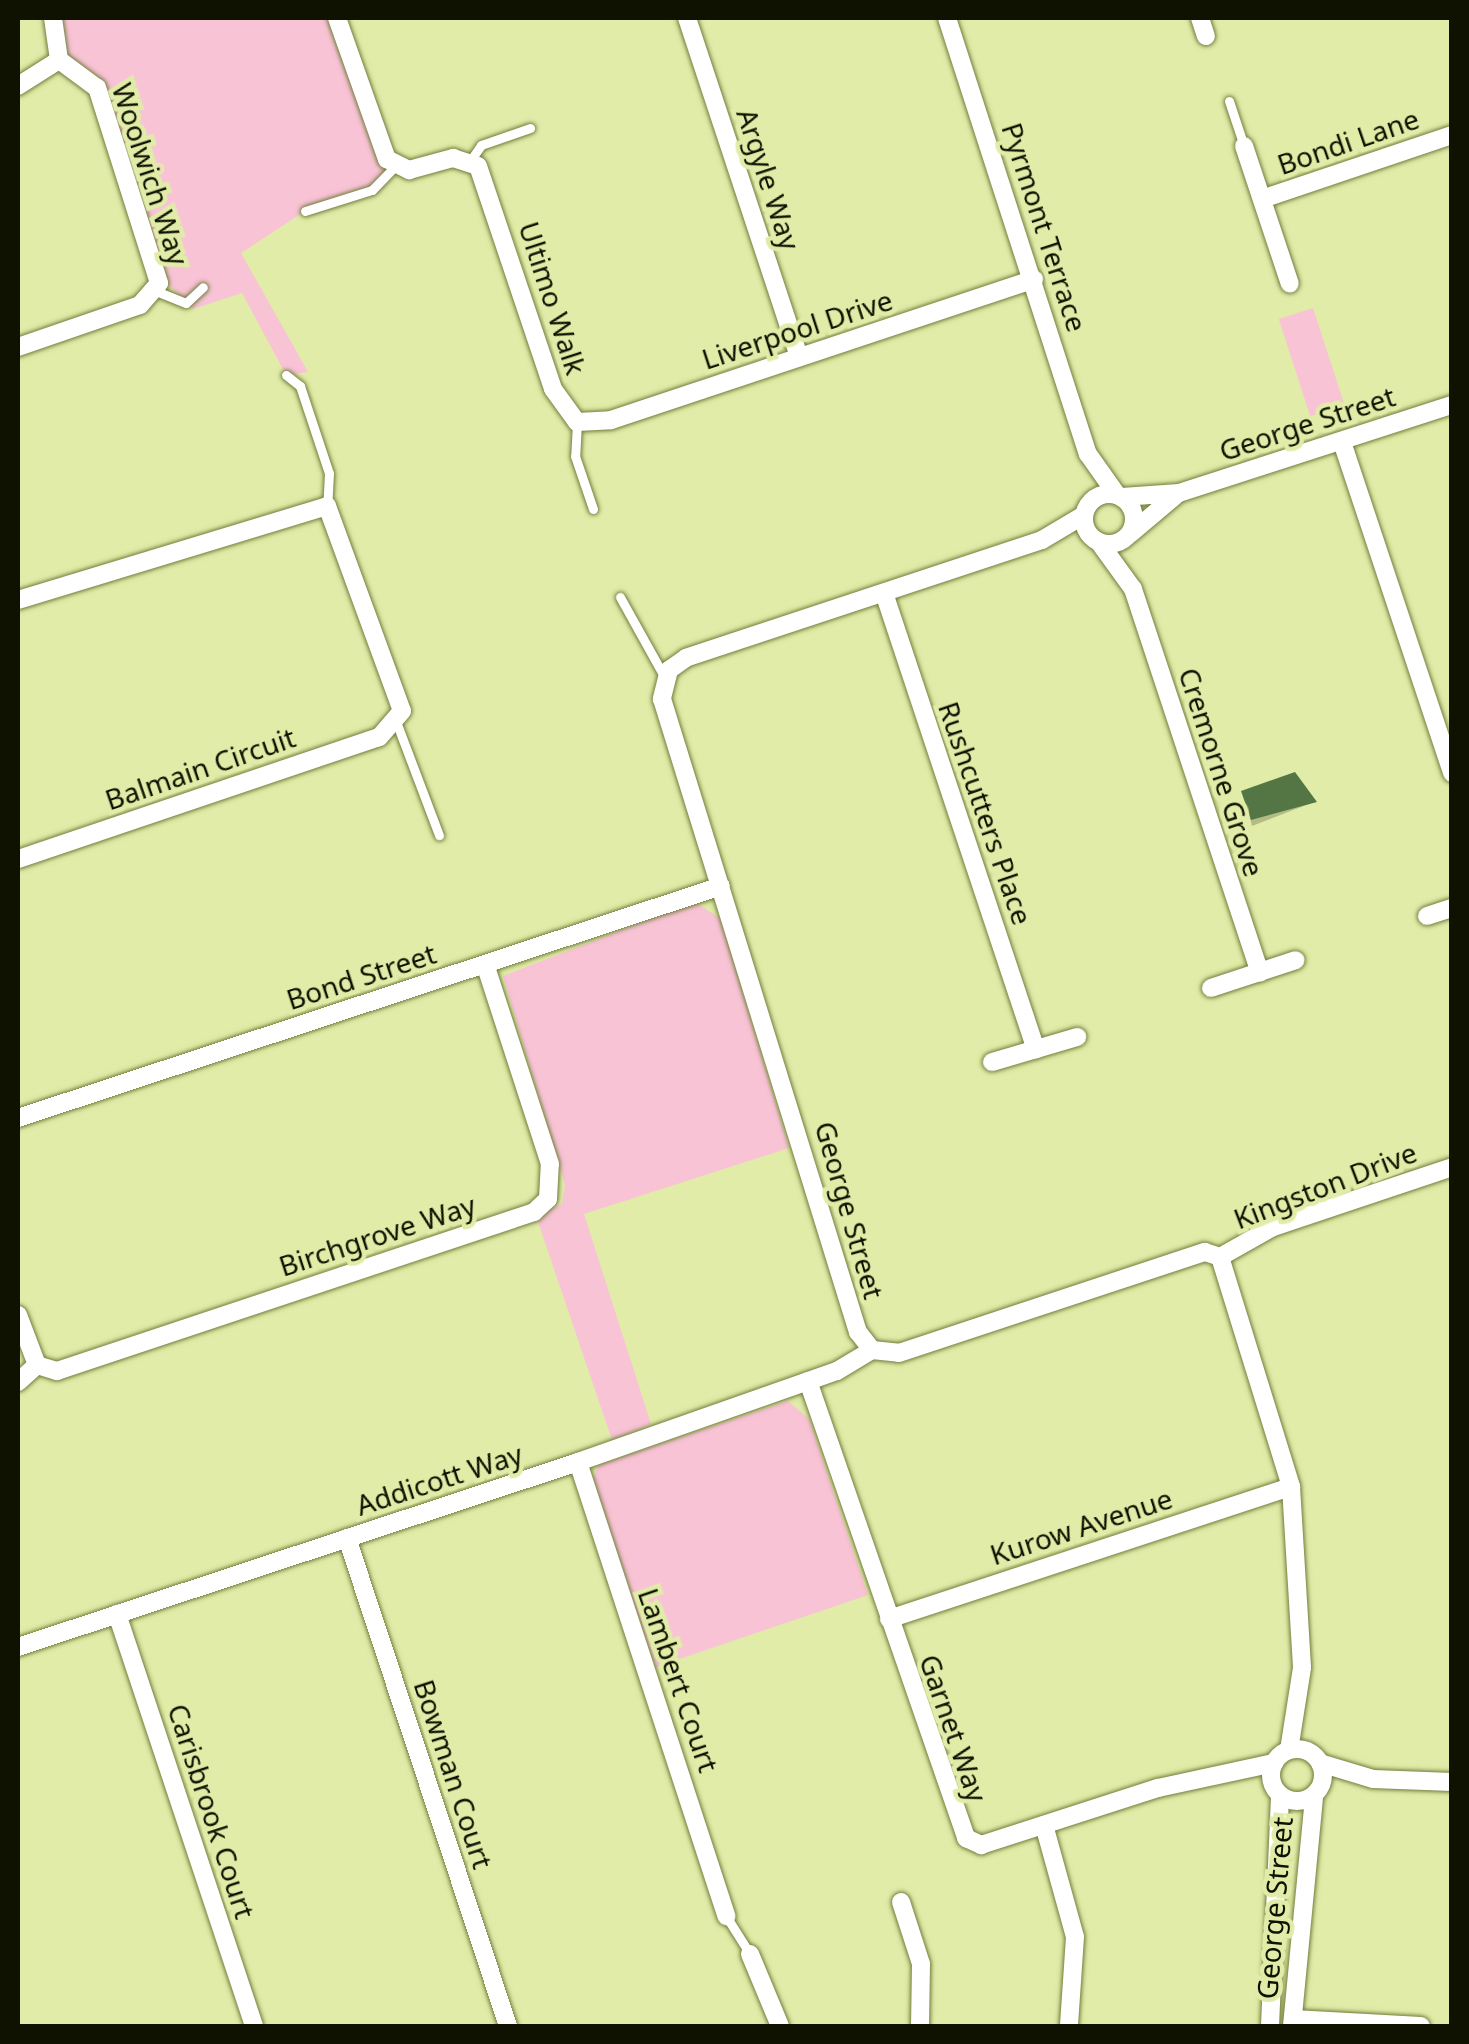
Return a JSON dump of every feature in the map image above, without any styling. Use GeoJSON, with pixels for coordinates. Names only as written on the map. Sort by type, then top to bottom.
{"type":"FeatureCollection","features":[{"type":"Feature","properties":{"kind":"street"},"geometry":{"type":"LineString","coordinates":[[18,86],[59,60],[53,18]]}},
{"type":"Feature","properties":{"kind":"street"},"geometry":{"type":"LineString","coordinates":[[337,18],[378,142],[395,166],[470,161]]}},
{"type":"Feature","properties":{"kind":"street","name":"Argyle Way"},"geometry":{"type":"LineString","coordinates":[[687,18],[799,357]]}},
{"type":"Feature","properties":{"kind":"street","name":"Pyrmont Terrace"},"geometry":{"type":"LineString","coordinates":[[947,18],[1088,454],[1119,496]]}},
{"type":"Feature","properties":{"kind":"street","name":"Woolwich Way"},"geometry":{"type":"LineString","coordinates":[[18,347],[140,305],[156,290],[159,273],[102,98],[59,60]]}},
{"type":"Feature","properties":{"kind":"street","name":"Bondi Lane"},"geometry":{"type":"LineString","coordinates":[[1262,199],[1452,135]]}},
{"type":"Feature","properties":{"kind":"street","name":"Bondi Lane"},"geometry":{"type":"LineString","coordinates":[[1244,146],[1290,284]]}},
{"type":"Feature","properties":{"kind":"street","name":"Ultimo Walk"},"geometry":{"type":"LineString","coordinates":[[470,161],[485,182],[553,389],[577,422]]}},
{"type":"Feature","properties":{"kind":"street","name":"Liverpool Drive"},"geometry":{"type":"LineString","coordinates":[[577,422],[611,420],[1034,280]]}},
{"type":"Feature","properties":{"kind":"street","name":"George Street"},"geometry":{"type":"LineString","coordinates":[[1085,511],[1119,496],[1179,493],[1452,405]]}},
{"type":"Feature","properties":{"kind":"street"},"geometry":{"type":"LineString","coordinates":[[1342,442],[1452,774]]}},
{"type":"Feature","properties":{"kind":"street","name":"Pyrmont Terrace"},"geometry":{"type":"LineString","coordinates":[[1085,511],[1088,454]]}},
{"type":"Feature","properties":{"kind":"street","name":"George Street"},"geometry":{"type":"LineString","coordinates":[[1128,536],[1179,493]]}},
{"type":"Feature","properties":{"kind":"street","name":"Cremorne Grove"},"geometry":{"type":"LineString","coordinates":[[1119,496],[1134,518],[1128,536],[1133,589],[1260,972]]}},
{"type":"Feature","properties":{"kind":"street"},"geometry":{"type":"LineString","coordinates":[[18,600],[327,506],[402,712],[397,724]]}},
{"type":"Feature","properties":{"kind":"street"},"geometry":{"type":"LineString","coordinates":[[664,678],[686,658],[1042,540],[1085,511]]}},
{"type":"Feature","properties":{"kind":"street","name":"Cremorne Grove"},"geometry":{"type":"LineString","coordinates":[[1085,511],[1097,541],[1133,589]]}},
{"type":"Feature","properties":{"kind":"street"},"geometry":{"type":"LineString","coordinates":[[1042,540],[1097,541],[1128,536]]}},
{"type":"Feature","properties":{"kind":"street","name":"Rushcutters Place"},"geometry":{"type":"LineString","coordinates":[[884,594],[1036,1049]]}},
{"type":"Feature","properties":{"kind":"street","name":"George Street"},"geometry":{"type":"LineString","coordinates":[[664,678],[666,718],[858,1332],[872,1350]]}},
{"type":"Feature","properties":{"kind":"street","name":"Balmain Circuit"},"geometry":{"type":"LineString","coordinates":[[18,858],[397,724]]}},
{"type":"Feature","properties":{"kind":"street","name":"Bond Street"},"geometry":{"type":"LineString","coordinates":[[18,1118],[721,886]]}},
{"type":"Feature","properties":{"kind":"street"},"geometry":{"type":"LineString","coordinates":[[1426,916],[1452,908]]}},
{"type":"Feature","properties":{"kind":"street"},"geometry":{"type":"LineString","coordinates":[[1212,988],[1296,960]]}},
{"type":"Feature","properties":{"kind":"street","name":"Birchgrove Way"},"geometry":{"type":"LineString","coordinates":[[37,1365],[57,1371],[534,1212],[548,1199],[550,1164],[485,964]]}},
{"type":"Feature","properties":{"kind":"street"},"geometry":{"type":"LineString","coordinates":[[992,1062],[1078,1037]]}},
{"type":"Feature","properties":{"kind":"street","name":"Kingston Drive"},"geometry":{"type":"LineString","coordinates":[[1220,1257],[1273,1227],[1452,1167]]}},
{"type":"Feature","properties":{"kind":"street"},"geometry":{"type":"LineString","coordinates":[[872,1350],[899,1354],[1206,1252],[1220,1257],[1291,1487],[1302,1578],[1297,1757],[1372,1780]]}},
{"type":"Feature","properties":{"kind":"street"},"geometry":{"type":"LineString","coordinates":[[18,1315],[37,1365],[18,1382]]}},
{"type":"Feature","properties":{"kind":"street","name":"Addicott Way"},"geometry":{"type":"LineString","coordinates":[[18,1646],[578,1462],[808,1381],[872,1350]]}},
{"type":"Feature","properties":{"kind":"street","name":"Garnet Way"},"geometry":{"type":"LineString","coordinates":[[808,1381],[966,1838],[981,1845],[1222,1774],[1297,1757]]}},
{"type":"Feature","properties":{"kind":"street","name":"Lambert Court"},"geometry":{"type":"LineString","coordinates":[[578,1462],[726,1916]]}},
{"type":"Feature","properties":{"kind":"street","name":"Kurow Avenue"},"geometry":{"type":"LineString","coordinates":[[888,1619],[1291,1487]]}},
{"type":"Feature","properties":{"kind":"street","name":"Bowman Court"},"geometry":{"type":"LineString","coordinates":[[347,1538],[508,2026]]}},
{"type":"Feature","properties":{"kind":"street","name":"Carisbrook Court"},"geometry":{"type":"LineString","coordinates":[[117,1614],[254,2026]]}},
{"type":"Feature","properties":{"kind":"street","name":"George Street"},"geometry":{"type":"LineString","coordinates":[[1270,2026],[1277,1792],[1297,1757]]}},
{"type":"Feature","properties":{"kind":"street","name":"George Street"},"geometry":{"type":"LineString","coordinates":[[1292,2023],[1317,1792],[1297,1757]]}},
{"type":"Feature","properties":{"kind":"street"},"geometry":{"type":"LineString","coordinates":[[1222,1774],[1277,1792],[1317,1792],[1372,1780],[1452,1782]]}},
{"type":"Feature","properties":{"kind":"street"},"geometry":{"type":"LineString","coordinates":[[1044,1826],[1076,1936],[1069,2026]]}},
{"type":"Feature","properties":{"kind":"street"},"geometry":{"type":"LineString","coordinates":[[902,1902],[921,1964],[920,2026]]}},
{"type":"Feature","properties":{"kind":"street"},"geometry":{"type":"LineString","coordinates":[[750,1954],[780,2026]]}},
{"type":"Feature","properties":{"kind":"street"},"geometry":{"type":"LineString","coordinates":[[1292,2023],[1422,2026]]}},
{"type":"Feature","properties":{"kind":"lane","name":"Bondi Lane"},"geometry":{"type":"LineString","coordinates":[[1229,101],[1244,146]]}},
{"type":"Feature","properties":{"kind":"lane"},"geometry":{"type":"LineString","coordinates":[[470,161],[481,145],[530,128]]}},
{"type":"Feature","properties":{"kind":"lane"},"geometry":{"type":"LineString","coordinates":[[305,211],[372,190],[395,166]]}},
{"type":"Feature","properties":{"kind":"lane"},"geometry":{"type":"LineString","coordinates":[[156,290],[186,303],[203,287]]}},
{"type":"Feature","properties":{"kind":"lane"},"geometry":{"type":"LineString","coordinates":[[286,375],[300,386],[329,473],[327,506]]}},
{"type":"Feature","properties":{"kind":"lane","name":"Ultimo Walk"},"geometry":{"type":"LineString","coordinates":[[577,422],[576,456],[593,509]]}},
{"type":"Feature","properties":{"kind":"lane"},"geometry":{"type":"LineString","coordinates":[[620,597],[664,678]]}},
{"type":"Feature","properties":{"kind":"lane"},"geometry":{"type":"LineString","coordinates":[[397,724],[439,835]]}},
{"type":"Feature","properties":{"kind":"lane"},"geometry":{"type":"LineString","coordinates":[[726,1916],[750,1954]]}},
{"type":"Feature","properties":{"kind":"shaded area"},"geometry":{"type":"Polygon","coordinates":[[[48,18],[337,18],[395,166],[372,190],[305,211],[241,253],[308,372],[286,375],[242,293],[193,309],[167,283],[102,98],[59,60],[48,18]]]}},
{"type":"Feature","properties":{"kind":"shaded area"},"geometry":{"type":"Polygon","coordinates":[[[1313,308],[1345,405],[1310,416],[1279,319],[1313,308]]]}},
{"type":"Feature","properties":{"kind":"shaded area"},"geometry":{"type":"Polygon","coordinates":[[[695,902],[721,919],[789,1148],[584,1214],[651,1424],[612,1440],[536,1216],[562,1204],[565,1185],[503,976],[695,902]]]}},
{"type":"Feature","properties":{"kind":"shaded area"},"geometry":{"type":"Polygon","coordinates":[[[788,1401],[809,1419],[868,1595],[656,1667],[592,1483],[598,1465],[788,1401]]]}},
{"type":"Feature","properties":{"kind":"building"},"geometry":{"type":"Polygon","coordinates":[[[1295,772],[1317,802],[1251,820],[1241,791],[1295,772]]]}}]}
